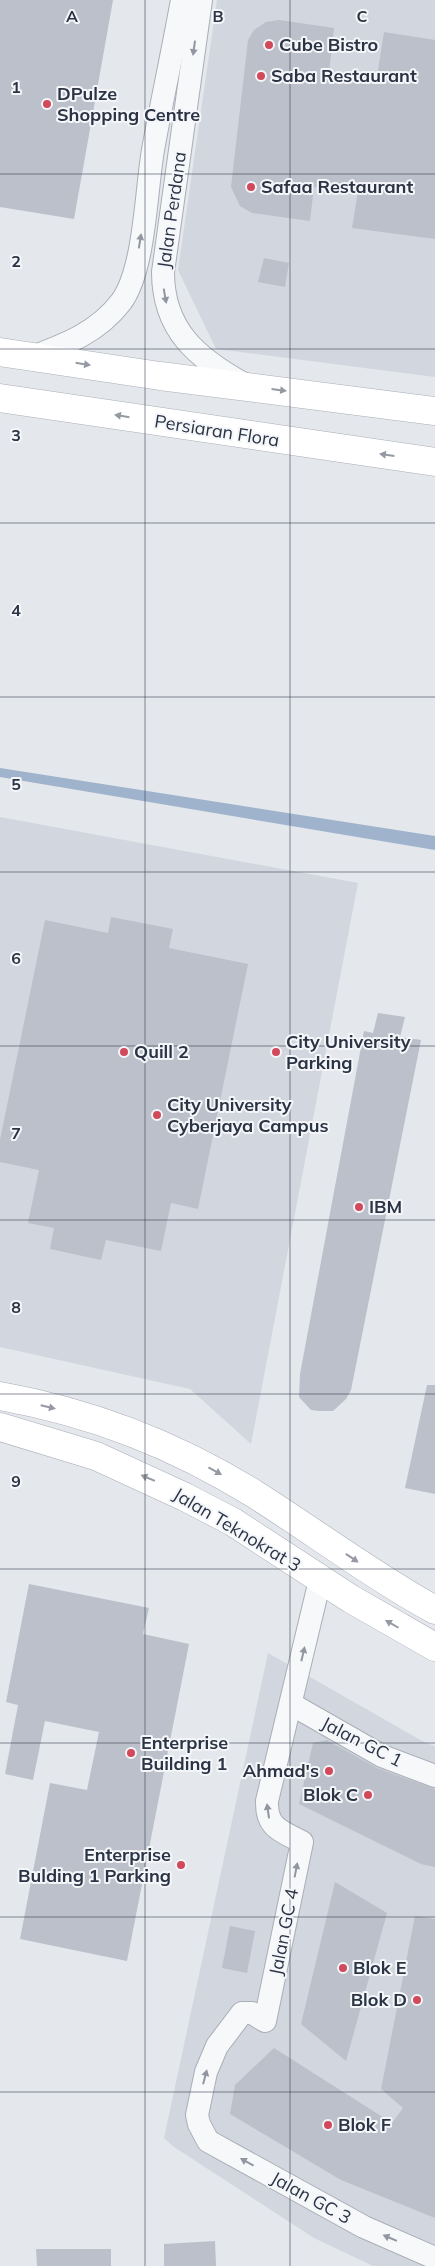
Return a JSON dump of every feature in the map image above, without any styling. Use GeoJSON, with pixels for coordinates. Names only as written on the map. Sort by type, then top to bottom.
{"type":"FeatureCollection","features":[{"type":"Feature","properties":{"kind":"main road"},"geometry":{"type":"LineString","coordinates":[[0,352],[160,376],[435,411]]}},
{"type":"Feature","properties":{"kind":"main road","name":"Persiaran Flora"},"geometry":{"type":"LineString","coordinates":[[0,398],[435,462]]}},
{"type":"Feature","properties":{"kind":"main road"},"geometry":{"type":"LineString","coordinates":[[0,1396],[108,1423],[184,1454],[256,1495],[402,1592],[435,1610]]}},
{"type":"Feature","properties":{"kind":"main road","name":"Jalan Teknokrat 3"},"geometry":{"type":"LineString","coordinates":[[0,1427],[96,1456],[153,1480],[232,1522],[320,1580],[435,1647]]}},
{"type":"Feature","properties":{"kind":"street","name":"Jalan Perdana"},"geometry":{"type":"LineString","coordinates":[[32,357],[72,342],[88,333],[107,317],[122,300],[133,276],[153,152],[182,0]]}},
{"type":"Feature","properties":{"kind":"street","name":"Jalan Perdana"},"geometry":{"type":"LineString","coordinates":[[201,0],[163,272],[163,288],[165,302],[172,317],[194,349],[212,366],[246,386]]}},
{"type":"Feature","properties":{"kind":"street"},"geometry":{"type":"LineString","coordinates":[[291,1704],[320,1580]]}},
{"type":"Feature","properties":{"kind":"street","name":"Jalan GC 1"},"geometry":{"type":"LineString","coordinates":[[291,1704],[382,1756],[435,1776]]}},
{"type":"Feature","properties":{"kind":"street","name":"Jalan GC 4"},"geometry":{"type":"LineString","coordinates":[[199,2124],[197,2115],[206,2072],[217,2046],[242,2013],[252,2013],[265,2021],[302,1842],[278,1830],[268,1818],[266,1810],[291,1704]]}},
{"type":"Feature","properties":{"kind":"street","name":"Jalan GC 3"},"geometry":{"type":"LineString","coordinates":[[199,2124],[208,2141],[364,2227],[435,2258]]}},
{"type":"Feature","properties":{"kind":"shaded area"},"geometry":{"type":"Polygon","coordinates":[[[217,0],[435,0],[435,377],[216,349],[178,270],[217,0]]]}},
{"type":"Feature","properties":{"kind":"shaded area","name":"City University Cyberjaya Campus"},"geometry":{"type":"Polygon","coordinates":[[[0,817],[358,883],[251,1444],[190,1389],[0,1347],[0,817]]]}},
{"type":"Feature","properties":{"kind":"shaded area"},"geometry":{"type":"Polygon","coordinates":[[[268,1653],[424,1742],[435,1746],[435,2266],[373,2266],[314,2238],[174,2147],[164,2138],[268,1653]]]}},
{"type":"Feature","properties":{"kind":"water"},"geometry":{"type":"Polygon","coordinates":[[[0,768],[435,836],[435,850],[0,777],[0,768]]]}},
{"type":"Feature","properties":{"kind":"building","name":"DPulze Shopping Centre"},"geometry":{"type":"Polygon","coordinates":[[[0,0],[113,0],[74,219],[0,207],[0,0]]]}},
{"type":"Feature","properties":{"kind":"building"},"geometry":{"type":"Polygon","coordinates":[[[279,20],[334,28],[329,73],[377,77],[384,32],[435,40],[435,239],[352,228],[358,191],[314,187],[310,221],[252,213],[240,206],[231,187],[248,40],[254,30],[266,22],[279,20]]]}},
{"type":"Feature","properties":{"kind":"building"},"geometry":{"type":"Polygon","coordinates":[[[264,258],[289,263],[285,287],[258,282],[264,258]]]}},
{"type":"Feature","properties":{"kind":"building","name":"Quill 2"},"geometry":{"type":"Polygon","coordinates":[[[111,917],[173,929],[169,948],[248,964],[198,1209],[171,1203],[161,1251],[106,1240],[101,1260],[50,1249],[54,1228],[28,1223],[39,1170],[0,1162],[0,1140],[45,920],[108,933],[111,917]]]}},
{"type":"Feature","properties":{"kind":"building","name":"IBM"},"geometry":{"type":"Polygon","coordinates":[[[378,1013],[405,1017],[400,1037],[421,1040],[351,1390],[346,1399],[333,1411],[311,1410],[299,1397],[300,1374],[364,1031],[373,1033],[378,1013]]]}},
{"type":"Feature","properties":{"kind":"building"},"geometry":{"type":"Polygon","coordinates":[[[427,1385],[435,1385],[435,1494],[405,1488],[427,1385]]]}},
{"type":"Feature","properties":{"kind":"building","name":"Enterprise Building 1"},"geometry":{"type":"Polygon","coordinates":[[[29,1584],[149,1608],[143,1634],[189,1644],[127,1961],[20,1939],[50,1783],[87,1790],[99,1732],[45,1721],[33,1780],[5,1774],[18,1705],[6,1702],[29,1584]]]}},
{"type":"Feature","properties":{"kind":"building","name":"Blok C"},"geometry":{"type":"Polygon","coordinates":[[[327,1740],[377,1768],[435,1789],[435,1867],[421,1864],[299,1804],[313,1743],[327,1740]]]}},
{"type":"Feature","properties":{"kind":"building","name":"Blok E"},"geometry":{"type":"Polygon","coordinates":[[[335,1882],[387,1913],[346,2061],[301,2024],[335,1882]]]}},
{"type":"Feature","properties":{"kind":"building","name":"Blok F"},"geometry":{"type":"Polygon","coordinates":[[[415,1916],[435,1919],[435,2218],[341,2180],[230,2114],[235,2085],[274,2048],[392,2123],[403,2108],[381,2089],[415,1916]]]}},
{"type":"Feature","properties":{"kind":"building"},"geometry":{"type":"Polygon","coordinates":[[[230,1926],[255,1931],[247,1973],[222,1968],[230,1926]]]}},
{"type":"Feature","properties":{"kind":"building"},"geometry":{"type":"Polygon","coordinates":[[[215,2241],[216,2266],[164,2266],[164,2244],[215,2241]]]}},
{"type":"Feature","properties":{"kind":"building"},"geometry":{"type":"Polygon","coordinates":[[[36,2249],[111,2249],[111,2266],[37,2266],[36,2249]]]}},
{"type":"Feature","properties":{"kind":"place","name":"Cube Bistro"},"geometry":{"type":"Point","coordinates":[269,45]}},
{"type":"Feature","properties":{"kind":"place","name":"Saba Restaurant"},"geometry":{"type":"Point","coordinates":[261,76]}},
{"type":"Feature","properties":{"kind":"place","name":"DPulze Shopping Centre"},"geometry":{"type":"Point","coordinates":[47,104]}},
{"type":"Feature","properties":{"kind":"place","name":"Safaa Restaurant"},"geometry":{"type":"Point","coordinates":[251,187]}},
{"type":"Feature","properties":{"kind":"place","name":"Quill 2"},"geometry":{"type":"Point","coordinates":[124,1052]}},
{"type":"Feature","properties":{"kind":"place","name":"City University Parking"},"geometry":{"type":"Point","coordinates":[276,1052]}},
{"type":"Feature","properties":{"kind":"place","name":"City University Cyberjaya Campus"},"geometry":{"type":"Point","coordinates":[157,1115]}},
{"type":"Feature","properties":{"kind":"place","name":"IBM"},"geometry":{"type":"Point","coordinates":[359,1207]}},
{"type":"Feature","properties":{"kind":"place","name":"Enterprise Building 1"},"geometry":{"type":"Point","coordinates":[131,1753]}},
{"type":"Feature","properties":{"kind":"place","name":"Ahmad's"},"geometry":{"type":"Point","coordinates":[329,1771]}},
{"type":"Feature","properties":{"kind":"place","name":"Blok C"},"geometry":{"type":"Point","coordinates":[368,1795]}},
{"type":"Feature","properties":{"kind":"place","name":"Enterprise Bulding 1 Parking"},"geometry":{"type":"Point","coordinates":[181,1865]}},
{"type":"Feature","properties":{"kind":"place","name":"Blok E"},"geometry":{"type":"Point","coordinates":[343,1968]}},
{"type":"Feature","properties":{"kind":"place","name":"Blok D"},"geometry":{"type":"Point","coordinates":[417,2000]}},
{"type":"Feature","properties":{"kind":"place","name":"Blok F"},"geometry":{"type":"Point","coordinates":[328,2125]}}]}
